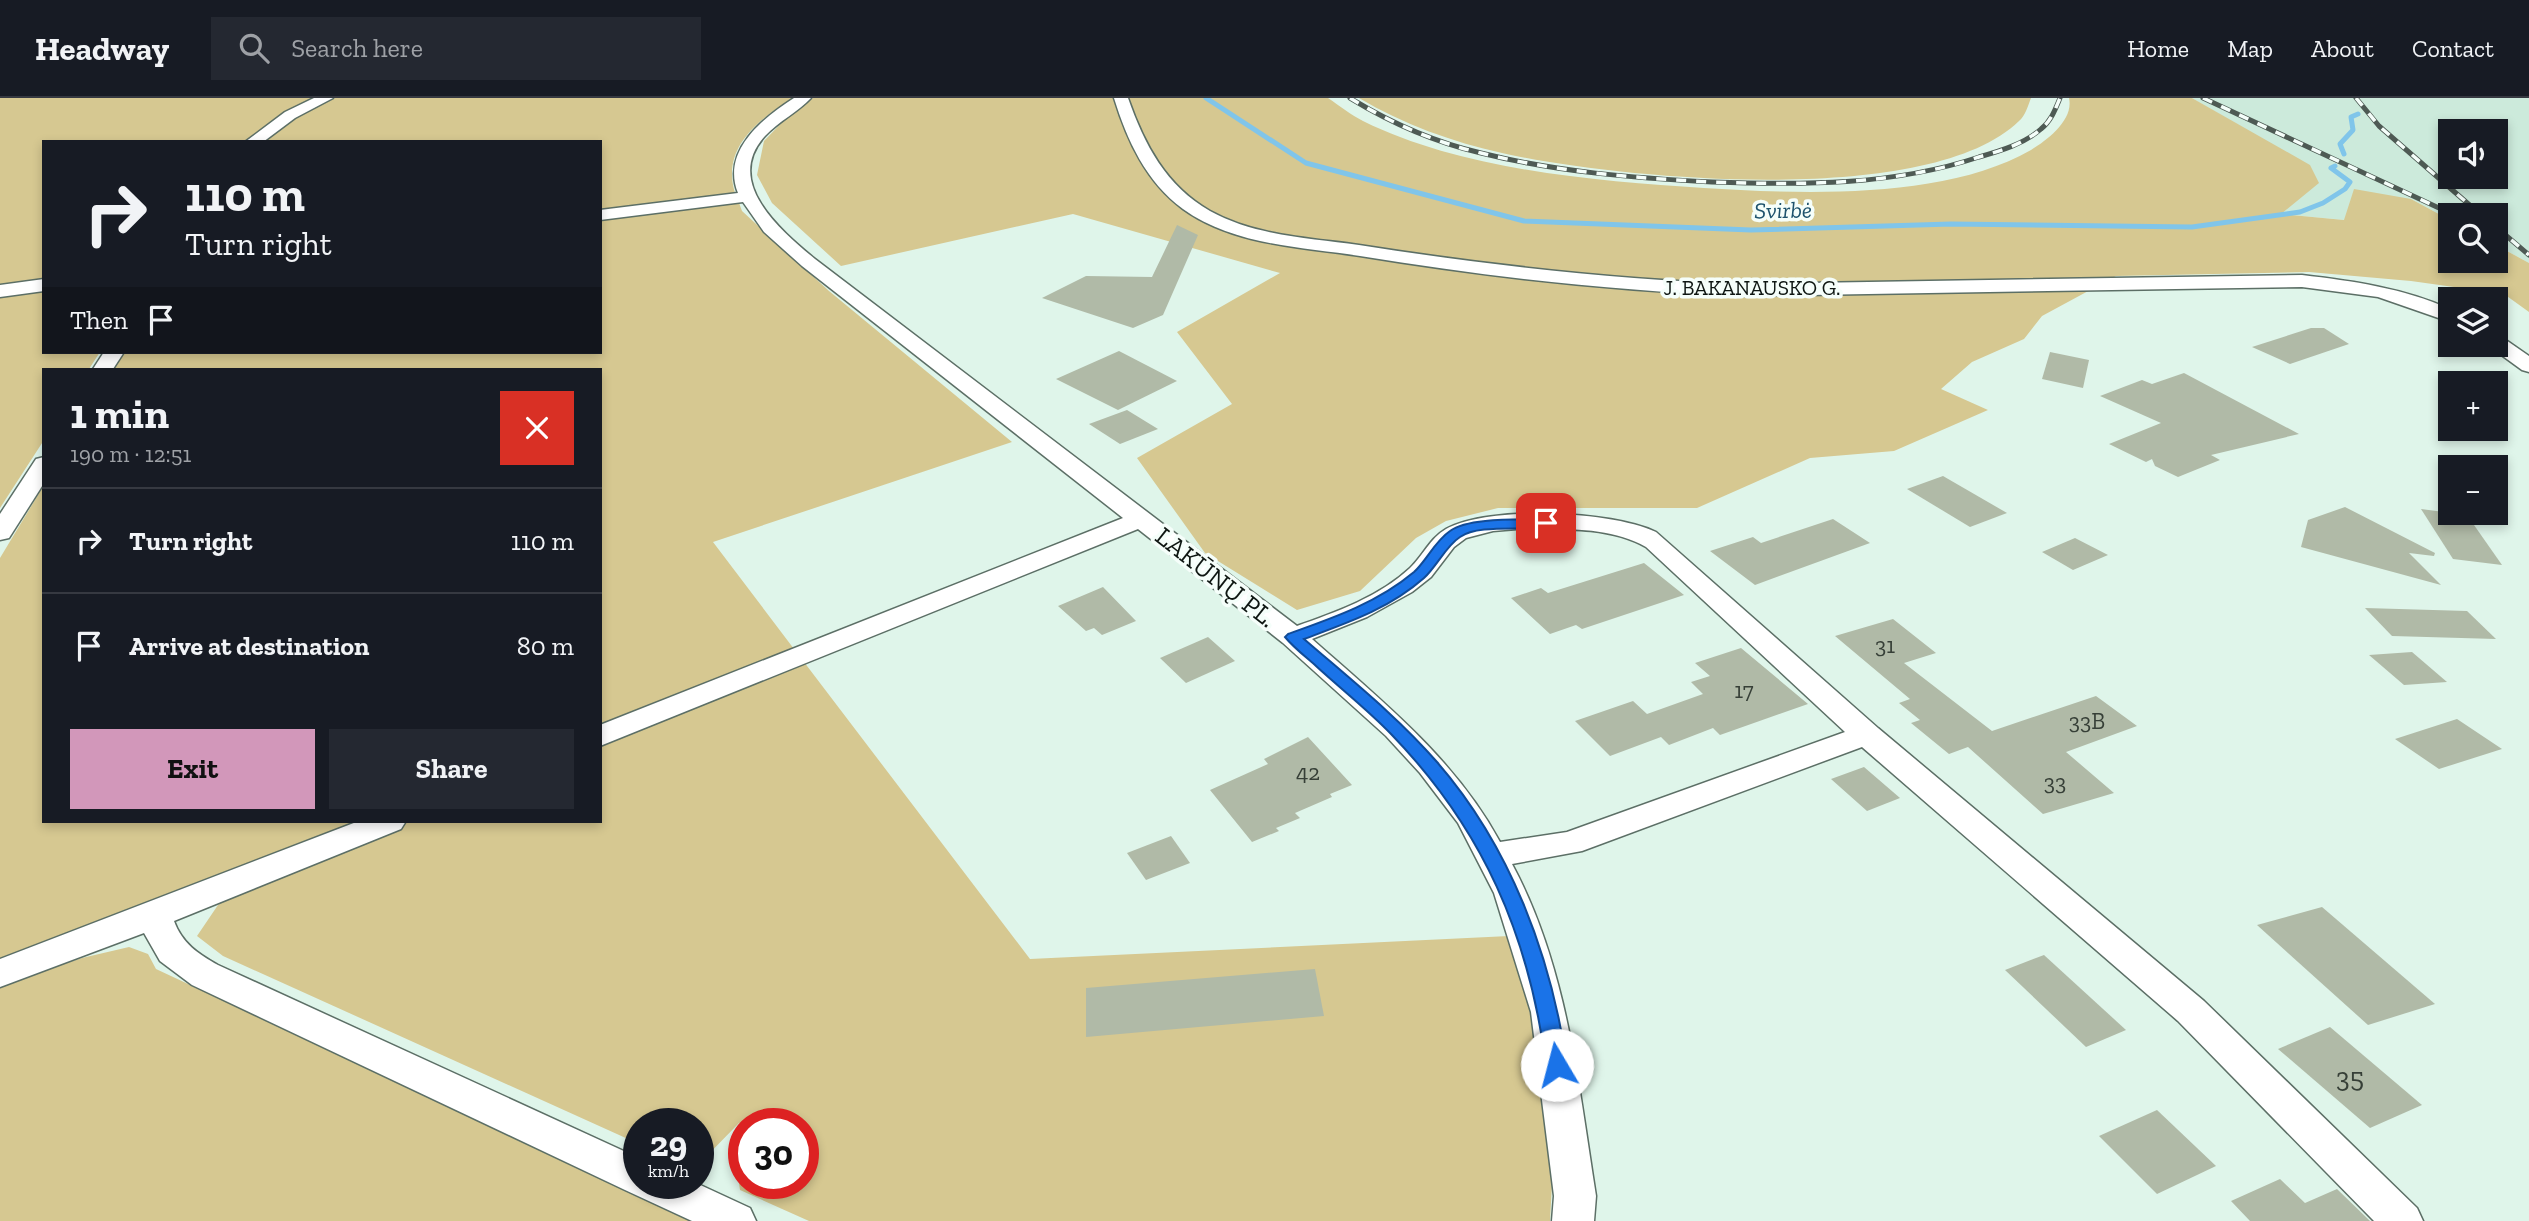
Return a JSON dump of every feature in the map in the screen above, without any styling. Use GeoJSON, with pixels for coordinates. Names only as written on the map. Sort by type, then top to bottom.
{"type":"FeatureCollection","features":[{"type":"Feature","properties":{"kind":"street"},"geometry":{"type":"LineString","coordinates":[[256,140],[290,115],[326,98]]}},
{"type":"Feature","properties":{"kind":"street"},"geometry":{"type":"LineString","coordinates":[[602,215],[746,197],[742,171],[747,149],[776,117],[804,98]]}},
{"type":"Feature","properties":{"kind":"street","name":"J. BAKANAUSKO G."},"geometry":{"type":"LineString","coordinates":[[1121,98],[1132,134],[1146,162],[1188,205],[1207,216],[1247,231],[1418,261],[1670,288],[1745,290],[2302,281],[2372,290],[2408,299],[2438,312]]}},
{"type":"Feature","properties":{"kind":"street","name":"LAKŪNŲ PL."},"geometry":{"type":"LineString","coordinates":[[746,197],[769,228],[811,264],[1293,637],[1396,729],[1431,766],[1471,818],[1511,893],[1549,1012],[1575,1196],[1573,1221]]}},
{"type":"Feature","properties":{"kind":"street"},"geometry":{"type":"LineString","coordinates":[[0,291],[42,285]]}},
{"type":"Feature","properties":{"kind":"street"},"geometry":{"type":"LineString","coordinates":[[2508,351],[2529,366]]}},
{"type":"Feature","properties":{"kind":"street"},"geometry":{"type":"LineString","coordinates":[[0,533],[42,467]]}},
{"type":"Feature","properties":{"kind":"street"},"geometry":{"type":"LineString","coordinates":[[602,735],[1142,519]]}},
{"type":"Feature","properties":{"kind":"street"},"geometry":{"type":"LineString","coordinates":[[1293,637],[1359,613],[1394,594],[1421,573],[1455,534],[1471,528],[1546,523],[1598,524],[1635,531],[1656,542],[1867,736],[2190,1011],[2245,1062],[2402,1221]]}},
{"type":"Feature","properties":{"kind":"street"},"geometry":{"type":"LineString","coordinates":[[1491,855],[1571,843],[1781,764],[1867,736]]}},
{"type":"Feature","properties":{"kind":"street"},"geometry":{"type":"LineString","coordinates":[[0,973],[155,915],[385,823]]}},
{"type":"Feature","properties":{"kind":"street"},"geometry":{"type":"LineString","coordinates":[[155,915],[166,945],[177,959],[205,975],[623,1170]]}},
{"type":"Feature","properties":{"kind":"street"},"geometry":{"type":"LineString","coordinates":[[687,1199],[734,1221]]}},
{"type":"Feature","properties":{"kind":"shaded area"},"geometry":{"type":"Polygon","coordinates":[[[0,98],[317,98],[284,113],[246,140],[42,140],[42,282],[0,288],[0,98]]]}},
{"type":"Feature","properties":{"kind":"shaded area"},"geometry":{"type":"Polygon","coordinates":[[[335,98],[793,98],[756,126],[738,149],[733,162],[735,193],[602,210],[602,140],[264,140],[299,116],[335,98]]]}},
{"type":"Feature","properties":{"kind":"shaded area"},"geometry":{"type":"Polygon","coordinates":[[[813,98],[1328,98],[1359,119],[1402,138],[1486,162],[1574,177],[1662,185],[1828,192],[1915,186],[1957,178],[1996,166],[2031,150],[2058,129],[2067,114],[2069,98],[2192,98],[2310,165],[2319,183],[2281,214],[2344,220],[2354,189],[2411,199],[2438,214],[2438,273],[2508,273],[2508,252],[2529,263],[2529,312],[2508,297],[2508,287],[2454,287],[2309,272],[2116,276],[2042,316],[2024,339],[1972,362],[1941,389],[1988,410],[1894,451],[1810,458],[1697,508],[1498,508],[1446,521],[1416,538],[1360,591],[1297,610],[1205,553],[1137,458],[1232,404],[1177,332],[1280,273],[1073,214],[841,266],[772,203],[757,175],[764,141],[790,114],[813,98]]]}},
{"type":"Feature","properties":{"kind":"shaded area"},"geometry":{"type":"Polygon","coordinates":[[[1359,98],[2031,98],[2019,121],[1976,149],[1917,167],[1846,177],[1770,180],[1693,178],[1619,171],[1502,153],[1428,131],[1359,98]]]}},
{"type":"Feature","properties":{"kind":"shaded area"},"geometry":{"type":"Polygon","coordinates":[[[2192,98],[2529,98],[2529,263],[2508,252],[2508,203],[2438,203],[2438,214],[2411,199],[2345,220],[2280,214],[2233,122],[2192,98]]]}},
{"type":"Feature","properties":{"kind":"shaded area"},"geometry":{"type":"Polygon","coordinates":[[[738,200],[742,211],[829,291],[1012,442],[713,542],[794,649],[602,724],[602,368],[115,368],[124,354],[602,354],[602,219],[738,200]]]}},
{"type":"Feature","properties":{"kind":"shaded area"},"geometry":{"type":"Polygon","coordinates":[[[42,290],[42,354],[99,354],[90,368],[42,368],[42,443],[0,508],[0,296],[42,290]]]}},
{"type":"Feature","properties":{"kind":"shaded area"},"geometry":{"type":"Polygon","coordinates":[[[42,488],[42,823],[354,823],[92,929],[0,960],[0,558],[42,488]]]}},
{"type":"Feature","properties":{"kind":"shaded area"},"geometry":{"type":"Polygon","coordinates":[[[804,662],[1030,959],[1509,936],[1539,1032],[1553,1166],[1550,1221],[809,1221],[760,1199],[819,1199],[819,1108],[728,1108],[728,1134],[714,1149],[714,1108],[623,1108],[623,1137],[223,956],[197,936],[218,905],[237,891],[406,823],[602,823],[602,743],[804,662]]]}},
{"type":"Feature","properties":{"kind":"shaded area"},"geometry":{"type":"Polygon","coordinates":[[[129,947],[148,954],[156,969],[623,1187],[623,1199],[648,1199],[695,1221],[0,1221],[0,985],[82,958],[129,947]]]}},
{"type":"Feature","properties":{"kind":"building"},"geometry":{"type":"Polygon","coordinates":[[[1177,225],[1198,235],[1163,315],[1133,328],[1042,298],[1086,276],[1152,277],[1177,225]]]}},
{"type":"Feature","properties":{"kind":"building"},"geometry":{"type":"Polygon","coordinates":[[[2311,328],[2324,328],[2349,344],[2290,364],[2252,347],[2311,328]]]}},
{"type":"Feature","properties":{"kind":"building"},"geometry":{"type":"Polygon","coordinates":[[[1119,351],[1177,381],[1118,410],[1056,379],[1119,351]]]}},
{"type":"Feature","properties":{"kind":"building"},"geometry":{"type":"Polygon","coordinates":[[[2050,352],[2089,360],[2083,388],[2042,379],[2050,352]]]}},
{"type":"Feature","properties":{"kind":"building"},"geometry":{"type":"Polygon","coordinates":[[[2184,373],[2299,434],[2211,455],[2220,460],[2178,477],[2155,466],[2152,459],[2146,462],[2109,444],[2161,423],[2100,396],[2142,380],[2152,384],[2184,373]]]}},
{"type":"Feature","properties":{"kind":"building"},"geometry":{"type":"Polygon","coordinates":[[[1127,410],[1158,429],[1120,444],[1089,424],[1127,410]]]}},
{"type":"Feature","properties":{"kind":"building"},"geometry":{"type":"Polygon","coordinates":[[[1943,476],[2007,513],[1970,527],[1907,489],[1943,476]]]}},
{"type":"Feature","properties":{"kind":"building"},"geometry":{"type":"Polygon","coordinates":[[[2345,507],[2435,553],[2434,556],[2409,553],[2441,585],[2301,547],[2308,520],[2345,507]]]}},
{"type":"Feature","properties":{"kind":"building"},"geometry":{"type":"Polygon","coordinates":[[[2421,509],[2438,511],[2438,525],[2474,525],[2502,565],[2453,559],[2421,509]]]}},
{"type":"Feature","properties":{"kind":"building"},"geometry":{"type":"Polygon","coordinates":[[[1833,519],[1870,543],[1755,585],[1710,551],[1753,537],[1761,543],[1833,519]]]}},
{"type":"Feature","properties":{"kind":"building"},"geometry":{"type":"Polygon","coordinates":[[[2075,538],[2108,555],[2073,570],[2042,552],[2075,538]]]}},
{"type":"Feature","properties":{"kind":"building"},"geometry":{"type":"Polygon","coordinates":[[[1644,563],[1684,595],[1582,629],[1576,625],[1550,634],[1511,598],[1541,588],[1548,593],[1644,563]]]}},
{"type":"Feature","properties":{"kind":"building"},"geometry":{"type":"Polygon","coordinates":[[[1103,587],[1136,621],[1102,635],[1094,628],[1086,631],[1058,606],[1103,587]]]}},
{"type":"Feature","properties":{"kind":"building"},"geometry":{"type":"Polygon","coordinates":[[[2365,608],[2467,611],[2496,639],[2392,636],[2365,608]]]}},
{"type":"Feature","properties":{"kind":"building"},"geometry":{"type":"Polygon","coordinates":[[[1893,619],[1936,653],[1904,663],[1992,731],[2096,696],[2137,726],[2066,752],[2114,793],[2043,814],[1968,747],[1949,754],[1911,723],[1920,720],[1899,703],[1910,699],[1835,636],[1893,619]]]}},
{"type":"Feature","properties":{"kind":"building"},"geometry":{"type":"Polygon","coordinates":[[[1208,637],[1235,661],[1186,683],[1160,658],[1208,637]]]}},
{"type":"Feature","properties":{"kind":"building"},"geometry":{"type":"Polygon","coordinates":[[[1741,648],[1808,704],[1720,735],[1713,728],[1669,745],[1661,737],[1610,756],[1575,721],[1633,701],[1647,714],[1703,694],[1691,682],[1710,676],[1695,663],[1741,648]]]}},
{"type":"Feature","properties":{"kind":"building"},"geometry":{"type":"Polygon","coordinates":[[[2412,652],[2447,682],[2404,685],[2369,655],[2412,652]]]}},
{"type":"Feature","properties":{"kind":"building"},"geometry":{"type":"Polygon","coordinates":[[[2457,719],[2502,749],[2439,769],[2395,739],[2457,719]]]}},
{"type":"Feature","properties":{"kind":"building"},"geometry":{"type":"Polygon","coordinates":[[[1308,737],[1352,785],[1295,813],[1300,818],[1276,828],[1279,831],[1252,842],[1210,790],[1268,764],[1264,759],[1308,737]]]}},
{"type":"Feature","properties":{"kind":"building"},"geometry":{"type":"Polygon","coordinates":[[[1864,767],[1900,798],[1867,811],[1831,779],[1864,767]]]}},
{"type":"Feature","properties":{"kind":"building"},"geometry":{"type":"Polygon","coordinates":[[[1171,836],[1190,863],[1146,880],[1127,853],[1171,836]]]}},
{"type":"Feature","properties":{"kind":"building"},"geometry":{"type":"Polygon","coordinates":[[[2322,907],[2435,1004],[2368,1025],[2257,925],[2322,907]]]}},
{"type":"Feature","properties":{"kind":"building"},"geometry":{"type":"Polygon","coordinates":[[[2044,955],[2126,1030],[2086,1047],[2005,970],[2044,955]]]}},
{"type":"Feature","properties":{"kind":"building"},"geometry":{"type":"Polygon","coordinates":[[[1315,969],[1324,1016],[1086,1037],[1086,988],[1315,969]]]}},
{"type":"Feature","properties":{"kind":"building"},"geometry":{"type":"Polygon","coordinates":[[[2330,1027],[2422,1105],[2370,1128],[2278,1049],[2330,1027]]]}},
{"type":"Feature","properties":{"kind":"building"},"geometry":{"type":"Polygon","coordinates":[[[2157,1110],[2216,1166],[2157,1194],[2099,1136],[2157,1110]]]}},
{"type":"Feature","properties":{"kind":"building"},"geometry":{"type":"Polygon","coordinates":[[[2280,1179],[2305,1203],[2337,1189],[2370,1221],[2250,1221],[2231,1201],[2280,1179]]]}},
{"type":"Feature","properties":{"kind":"waterway","name":"Svirbė"},"geometry":{"type":"LineString","coordinates":[[1206,98],[1306,163],[1524,221],[1751,230],[1951,224],[2192,227],[2300,212],[2323,203],[2345,189],[2350,182],[2331,168],[2335,166]]}},
{"type":"Feature","properties":{"kind":"waterway","name":"Svirbė"},"geometry":{"type":"LineString","coordinates":[[2344,154],[2340,144],[2353,130],[2351,117],[2358,114]]}},
{"type":"Feature","properties":{"kind":"railway"},"geometry":{"type":"LineString","coordinates":[[1350,98],[1381,116],[1430,137],[1464,149],[1510,160],[1625,176],[1779,183],[1847,182],[1913,174],[1987,155],[2034,134],[2050,119],[2060,98]]}},
{"type":"Feature","properties":{"kind":"railway"},"geometry":{"type":"LineString","coordinates":[[2203,98],[2438,208]]}},
{"type":"Feature","properties":{"kind":"railway"},"geometry":{"type":"LineString","coordinates":[[2356,98],[2379,126],[2467,203]]}},
{"type":"Feature","properties":{"kind":"railway"},"geometry":{"type":"LineString","coordinates":[[2508,237],[2529,255]]}},
{"type":"Feature","properties":{"kind":"route"},"geometry":{"type":"LineString","coordinates":[[1546,523],[1471,528],[1455,534],[1439,549],[1421,573],[1394,594],[1359,613],[1293,637],[1396,729],[1431,766],[1471,818],[1511,893],[1549,1012],[1557,1065]]}}]}
